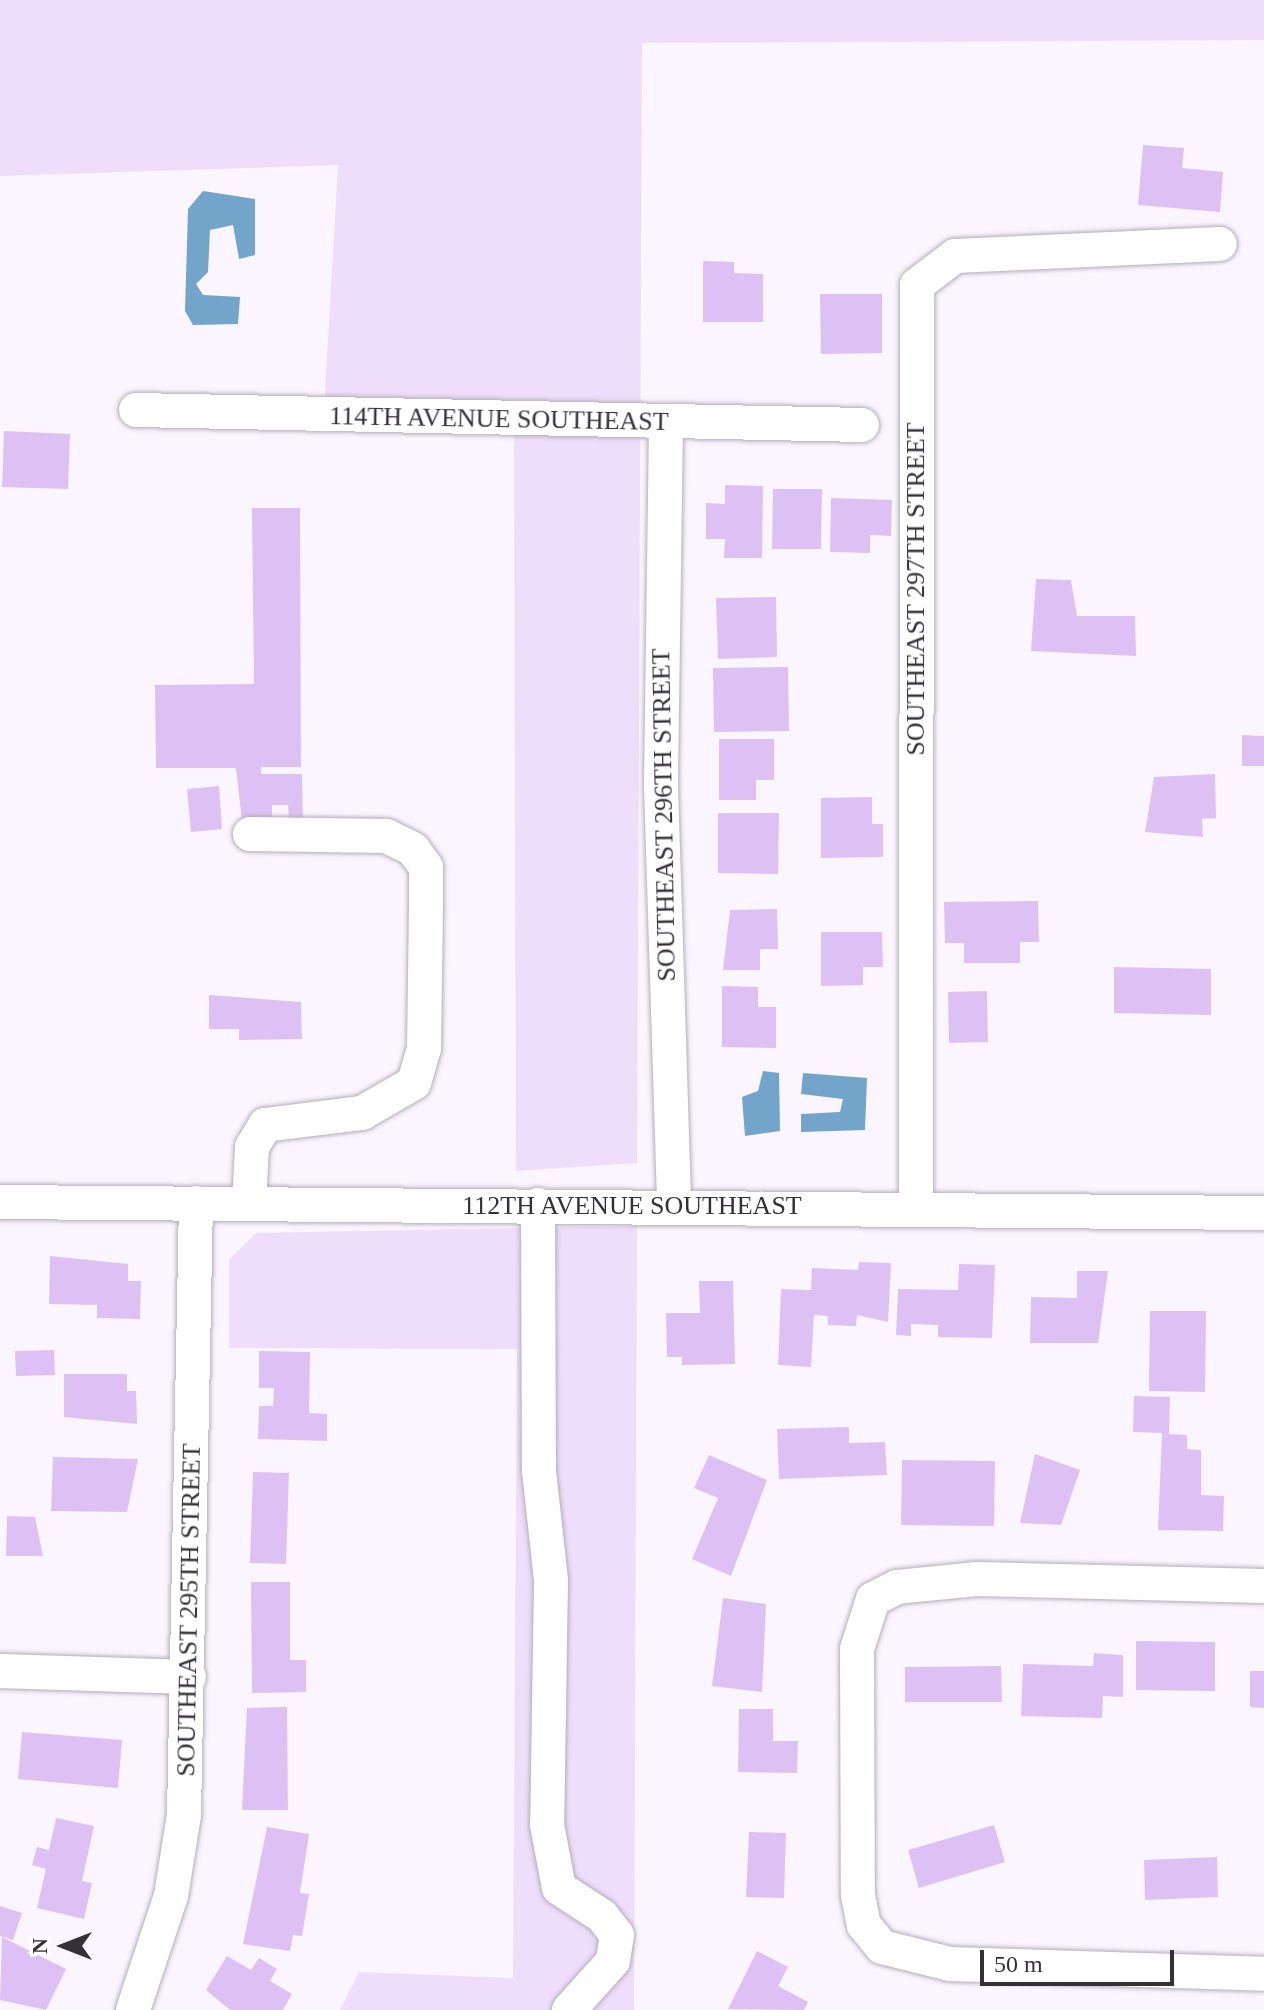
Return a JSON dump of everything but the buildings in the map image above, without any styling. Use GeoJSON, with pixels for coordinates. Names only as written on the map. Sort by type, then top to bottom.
{"type":"FeatureCollection","features":[{"type":"Feature","properties":{"kind":"street","name":"SOUTHEAST 297TH STREET"},"geometry":{"type":"LineString","coordinates":[[916,1207],[917,285],[955,256],[1220,244]]}},
{"type":"Feature","properties":{"kind":"street","name":"114TH AVENUE SOUTHEAST"},"geometry":{"type":"LineString","coordinates":[[136,410],[666,424],[862,425]]}},
{"type":"Feature","properties":{"kind":"street","name":"SOUTHEAST 296TH STREET"},"geometry":{"type":"LineString","coordinates":[[666,424],[661,786],[674,1207]]}},
{"type":"Feature","properties":{"kind":"street"},"geometry":{"type":"LineString","coordinates":[[249,1203],[252,1147],[265,1125],[362,1113],[414,1083],[424,1049],[426,900],[426,867],[413,849],[386,836],[250,834]]}},
{"type":"Feature","properties":{"kind":"street","name":"112TH AVENUE SOUTHEAST"},"geometry":{"type":"LineString","coordinates":[[0,1202],[916,1207],[1264,1213]]}},
{"type":"Feature","properties":{"kind":"street","name":"SOUTHEAST 295TH STREET"},"geometry":{"type":"LineString","coordinates":[[133,2010],[171,1896],[184,1815],[196,1203]]}},
{"type":"Feature","properties":{"kind":"street"},"geometry":{"type":"LineString","coordinates":[[538,1205],[539,1471],[551,1580],[547,1825],[559,1888],[602,1916],[617,1935],[613,1961],[569,2010]]}},
{"type":"Feature","properties":{"kind":"street"},"geometry":{"type":"LineString","coordinates":[[1264,1586],[977,1579],[887,1589],[865,1613],[857,1649],[858,1895],[864,1925],[882,1947],[950,1964],[1264,1974]]}},
{"type":"Feature","properties":{"kind":"street"},"geometry":{"type":"LineString","coordinates":[[0,1671],[189,1677]]}},
{"type":"Feature","properties":{"kind":"shaded area"},"geometry":{"type":"Polygon","coordinates":[[[0,0],[1264,0],[1264,40],[642,43],[637,1163],[516,1171],[514,435],[323,428],[338,165],[0,176],[0,0]]]}},
{"type":"Feature","properties":{"kind":"shaded area"},"geometry":{"type":"Polygon","coordinates":[[[637,1226],[634,2010],[340,2010],[359,1972],[513,1978],[517,1349],[229,1348],[229,1260],[256,1233],[637,1226]]]}},
{"type":"Feature","properties":{"kind":"water"},"geometry":{"type":"Polygon","coordinates":[[[203,191],[255,199],[255,255],[239,259],[233,225],[210,230],[208,272],[196,284],[203,295],[240,297],[238,324],[193,325],[185,311],[188,209],[203,191]]]}},
{"type":"Feature","properties":{"kind":"water"},"geometry":{"type":"Polygon","coordinates":[[[763,1071],[779,1073],[780,1131],[745,1136],[742,1097],[758,1091],[763,1071]]]}},
{"type":"Feature","properties":{"kind":"water"},"geometry":{"type":"Polygon","coordinates":[[[803,1073],[867,1078],[865,1130],[801,1132],[801,1114],[840,1112],[843,1099],[801,1094],[803,1073]]]}}]}
